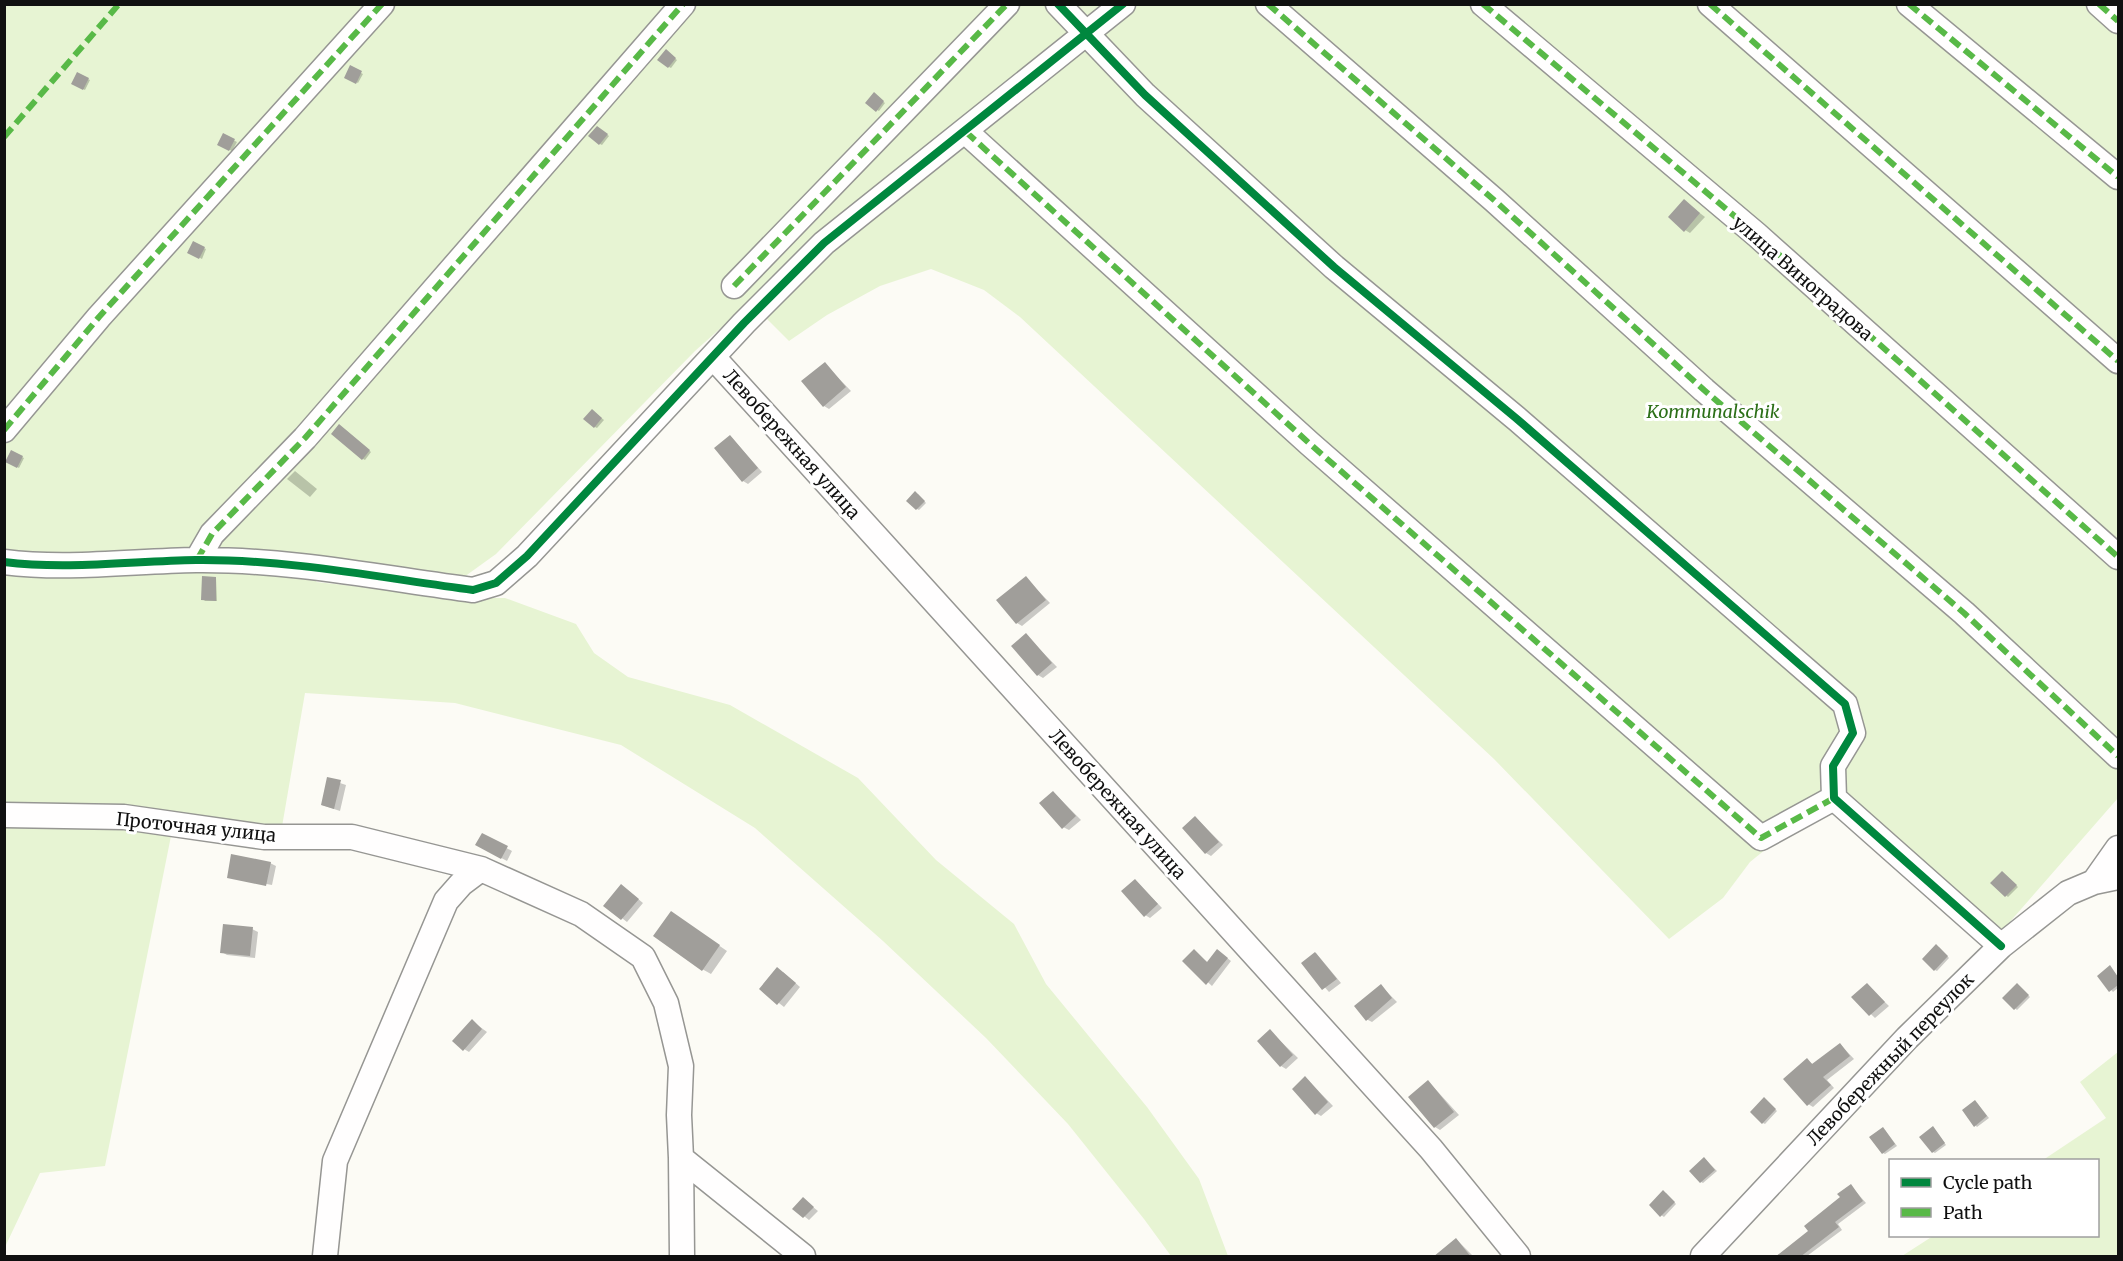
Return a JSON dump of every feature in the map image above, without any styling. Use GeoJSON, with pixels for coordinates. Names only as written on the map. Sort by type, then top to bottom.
{"type":"FeatureCollection","features":[{"type":"Feature","properties":{"kind":"street"},"geometry":{"type":"LineString","coordinates":[[4,430],[99,317],[382,4]]}},
{"type":"Feature","properties":{"kind":"street"},"geometry":{"type":"LineString","coordinates":[[197,560],[212,534],[305,438],[683,4]]}},
{"type":"Feature","properties":{"kind":"street"},"geometry":{"type":"LineString","coordinates":[[734,286],[1007,4]]}},
{"type":"Feature","properties":{"kind":"street"},"geometry":{"type":"LineString","coordinates":[[1058,4],[1145,94],[1334,267],[1517,418],[1845,704],[1853,733],[1833,766],[1834,798],[2001,946]]}},
{"type":"Feature","properties":{"kind":"street"},"geometry":{"type":"LineString","coordinates":[[4,562],[124,564],[197,560],[300,567],[473,590],[496,583],[527,556],[713,357],[824,243],[966,132],[1123,4]]}},
{"type":"Feature","properties":{"kind":"street"},"geometry":{"type":"LineString","coordinates":[[1268,4],[1494,200],[1704,390],[1964,613],[2118,756]]}},
{"type":"Feature","properties":{"kind":"street","name":"улица Виноградова"},"geometry":{"type":"LineString","coordinates":[[1483,4],[1757,235],[2118,557]]}},
{"type":"Feature","properties":{"kind":"street"},"geometry":{"type":"LineString","coordinates":[[1710,4],[2118,361]]}},
{"type":"Feature","properties":{"kind":"street"},"geometry":{"type":"LineString","coordinates":[[1909,4],[2118,177]]}},
{"type":"Feature","properties":{"kind":"street"},"geometry":{"type":"LineString","coordinates":[[2099,4],[2118,21]]}},
{"type":"Feature","properties":{"kind":"street"},"geometry":{"type":"LineString","coordinates":[[966,132],[1310,444],[1761,838],[1834,798]]}},
{"type":"Feature","properties":{"kind":"street","name":"Левобережная улица"},"geometry":{"type":"LineString","coordinates":[[713,357],[1431,1149],[1518,1257]]}},
{"type":"Feature","properties":{"kind":"street","name":"Проточная улица"},"geometry":{"type":"LineString","coordinates":[[4,815],[124,817],[264,837],[352,837],[481,869],[581,914],[643,957],[666,1003],[681,1066],[678,1115],[682,1257]]}},
{"type":"Feature","properties":{"kind":"street"},"geometry":{"type":"LineString","coordinates":[[2094,882],[2118,848]]}},
{"type":"Feature","properties":{"kind":"street"},"geometry":{"type":"LineString","coordinates":[[325,1257],[335,1161],[446,901],[461,884],[481,869]]}},
{"type":"Feature","properties":{"kind":"street","name":"Левобережный переулок"},"geometry":{"type":"LineString","coordinates":[[1703,1257],[1900,1046],[2001,946],[2068,893],[2094,882],[2118,877]]}},
{"type":"Feature","properties":{"kind":"street"},"geometry":{"type":"LineString","coordinates":[[681,1158],[803,1257]]}},
{"type":"Feature","properties":{"kind":"green space","name":"Kommunalschik"},"geometry":{"type":"Polygon","coordinates":[[[5,5],[2118,5],[2118,798],[2001,932],[1850,795],[1782,836],[1750,862],[1723,898],[1669,939],[1494,759],[1020,317],[984,290],[931,269],[880,286],[827,315],[789,341],[750,302],[695,351],[496,554],[464,577],[328,562],[316,582],[463,598],[505,598],[576,624],[594,653],[628,677],[730,705],[858,778],[936,860],[1014,924],[1046,984],[1147,1107],[1199,1179],[1228,1256],[1171,1256],[1068,1124],[986,1038],[883,941],[755,828],[621,745],[455,703],[305,693],[279,844],[172,831],[105,1166],[40,1173],[5,1247],[5,5]]]}},
{"type":"Feature","properties":{"kind":"green space"},"geometry":{"type":"Polygon","coordinates":[[[2118,1052],[2118,1256],[1902,1256],[1931,1237],[2099,1237],[2099,1159],[2044,1159],[2106,1118],[2080,1082],[2118,1052]]]}},
{"type":"Feature","properties":{"kind":"building"},"geometry":{"type":"Polygon","coordinates":[[[666,49],[676,58],[668,68],[657,60],[666,49]]]}},
{"type":"Feature","properties":{"kind":"building"},"geometry":{"type":"Polygon","coordinates":[[[350,65],[362,71],[356,84],[344,78],[350,65]]]}},
{"type":"Feature","properties":{"kind":"building"},"geometry":{"type":"Polygon","coordinates":[[[77,72],[89,78],[83,90],[71,84],[77,72]]]}},
{"type":"Feature","properties":{"kind":"building"},"geometry":{"type":"Polygon","coordinates":[[[874,92],[884,101],[876,112],[865,103],[874,92]]]}},
{"type":"Feature","properties":{"kind":"building"},"geometry":{"type":"Polygon","coordinates":[[[597,126],[608,134],[599,145],[588,136],[597,126]]]}},
{"type":"Feature","properties":{"kind":"building"},"geometry":{"type":"Polygon","coordinates":[[[223,133],[235,139],[229,151],[217,145],[223,133]]]}},
{"type":"Feature","properties":{"kind":"building"},"geometry":{"type":"Polygon","coordinates":[[[1684,199],[1700,213],[1684,232],[1668,217],[1684,199]]]}},
{"type":"Feature","properties":{"kind":"building"},"geometry":{"type":"Polygon","coordinates":[[[193,241],[205,247],[199,259],[187,253],[193,241]]]}},
{"type":"Feature","properties":{"kind":"building"},"geometry":{"type":"Polygon","coordinates":[[[825,362],[846,387],[823,407],[801,381],[825,362]]]}},
{"type":"Feature","properties":{"kind":"building"},"geometry":{"type":"Polygon","coordinates":[[[592,409],[602,418],[594,428],[583,419],[592,409]]]}},
{"type":"Feature","properties":{"kind":"building"},"geometry":{"type":"Polygon","coordinates":[[[339,424],[370,450],[362,460],[331,434],[339,424]]]}},
{"type":"Feature","properties":{"kind":"building"},"geometry":{"type":"Polygon","coordinates":[[[730,435],[758,468],[742,482],[714,448],[730,435]]]}},
{"type":"Feature","properties":{"kind":"building"},"geometry":{"type":"Polygon","coordinates":[[[11,450],[23,456],[17,468],[5,462],[11,450]]]}},
{"type":"Feature","properties":{"kind":"building"},"geometry":{"type":"Polygon","coordinates":[[[915,491],[925,501],[916,510],[906,501],[915,491]]]}},
{"type":"Feature","properties":{"kind":"building"},"geometry":{"type":"Polygon","coordinates":[[[202,576],[216,577],[216,601],[201,600],[202,576]]]}},
{"type":"Feature","properties":{"kind":"building"},"geometry":{"type":"Polygon","coordinates":[[[1026,576],[1046,600],[1016,624],[996,600],[1026,576]]]}},
{"type":"Feature","properties":{"kind":"building"},"geometry":{"type":"Polygon","coordinates":[[[1026,633],[1052,663],[1037,676],[1011,646],[1026,633]]]}},
{"type":"Feature","properties":{"kind":"building"},"geometry":{"type":"Polygon","coordinates":[[[327,777],[341,780],[334,809],[321,805],[327,777]]]}},
{"type":"Feature","properties":{"kind":"building"},"geometry":{"type":"Polygon","coordinates":[[[1053,791],[1076,816],[1062,829],[1039,803],[1053,791]]]}},
{"type":"Feature","properties":{"kind":"building"},"geometry":{"type":"Polygon","coordinates":[[[1195,816],[1219,842],[1205,854],[1182,828],[1195,816]]]}},
{"type":"Feature","properties":{"kind":"building"},"geometry":{"type":"Polygon","coordinates":[[[482,833],[508,846],[501,859],[475,845],[482,833]]]}},
{"type":"Feature","properties":{"kind":"building"},"geometry":{"type":"Polygon","coordinates":[[[231,854],[271,862],[266,886],[227,878],[231,854]]]}},
{"type":"Feature","properties":{"kind":"building"},"geometry":{"type":"Polygon","coordinates":[[[2002,871],[2017,885],[2005,897],[1990,883],[2002,871]]]}},
{"type":"Feature","properties":{"kind":"building"},"geometry":{"type":"Polygon","coordinates":[[[1135,879],[1158,904],[1144,917],[1121,891],[1135,879]]]}},
{"type":"Feature","properties":{"kind":"building"},"geometry":{"type":"Polygon","coordinates":[[[621,884],[639,899],[621,920],[603,906],[621,884]]]}},
{"type":"Feature","properties":{"kind":"building"},"geometry":{"type":"Polygon","coordinates":[[[671,911],[720,945],[702,971],[653,936],[671,911]]]}},
{"type":"Feature","properties":{"kind":"building"},"geometry":{"type":"Polygon","coordinates":[[[223,924],[253,927],[250,956],[220,953],[223,924]]]}},
{"type":"Feature","properties":{"kind":"building"},"geometry":{"type":"Polygon","coordinates":[[[1936,944],[1948,956],[1934,971],[1922,959],[1936,944]]]}},
{"type":"Feature","properties":{"kind":"building"},"geometry":{"type":"Polygon","coordinates":[[[1194,949],[1207,962],[1217,949],[1228,958],[1206,985],[1182,961],[1194,949]]]}},
{"type":"Feature","properties":{"kind":"building"},"geometry":{"type":"Polygon","coordinates":[[[1315,952],[1337,979],[1322,990],[1301,963],[1315,952]]]}},
{"type":"Feature","properties":{"kind":"building"},"geometry":{"type":"Polygon","coordinates":[[[2110,965],[2118,977],[2118,985],[2109,992],[2097,976],[2110,965]]]}},
{"type":"Feature","properties":{"kind":"building"},"geometry":{"type":"Polygon","coordinates":[[[777,967],[796,983],[777,1005],[759,989],[777,967]]]}},
{"type":"Feature","properties":{"kind":"building"},"geometry":{"type":"Polygon","coordinates":[[[1867,983],[1885,1002],[1869,1016],[1851,997],[1867,983]]]}},
{"type":"Feature","properties":{"kind":"building"},"geometry":{"type":"Polygon","coordinates":[[[2017,983],[2029,995],[2014,1010],[2002,998],[2017,983]]]}},
{"type":"Feature","properties":{"kind":"building"},"geometry":{"type":"Polygon","coordinates":[[[1381,984],[1392,998],[1366,1021],[1354,1006],[1381,984]]]}},
{"type":"Feature","properties":{"kind":"building"},"geometry":{"type":"Polygon","coordinates":[[[472,1019],[482,1029],[463,1051],[452,1041],[472,1019]]]}},
{"type":"Feature","properties":{"kind":"building"},"geometry":{"type":"Polygon","coordinates":[[[1270,1029],[1293,1055],[1280,1067],[1257,1041],[1270,1029]]]}},
{"type":"Feature","properties":{"kind":"building"},"geometry":{"type":"Polygon","coordinates":[[[1840,1043],[1850,1056],[1823,1077],[1831,1085],[1807,1106],[1783,1079],[1807,1058],[1812,1064],[1840,1043]]]}},
{"type":"Feature","properties":{"kind":"building"},"geometry":{"type":"Polygon","coordinates":[[[1305,1076],[1328,1102],[1315,1115],[1292,1089],[1305,1076]]]}},
{"type":"Feature","properties":{"kind":"building"},"geometry":{"type":"Polygon","coordinates":[[[1428,1080],[1454,1112],[1434,1128],[1408,1097],[1428,1080]]]}},
{"type":"Feature","properties":{"kind":"building"},"geometry":{"type":"Polygon","coordinates":[[[1764,1097],[1776,1109],[1762,1124],[1750,1112],[1764,1097]]]}},
{"type":"Feature","properties":{"kind":"building"},"geometry":{"type":"Polygon","coordinates":[[[1975,1100],[1987,1116],[1974,1127],[1962,1110],[1975,1100]]]}},
{"type":"Feature","properties":{"kind":"building"},"geometry":{"type":"Polygon","coordinates":[[[1933,1126],[1945,1143],[1932,1153],[1919,1137],[1933,1126]]]}},
{"type":"Feature","properties":{"kind":"building"},"geometry":{"type":"Polygon","coordinates":[[[1883,1127],[1895,1144],[1882,1154],[1869,1137],[1883,1127]]]}},
{"type":"Feature","properties":{"kind":"building"},"geometry":{"type":"Polygon","coordinates":[[[1704,1157],[1715,1170],[1700,1183],[1689,1171],[1704,1157]]]}},
{"type":"Feature","properties":{"kind":"building"},"geometry":{"type":"Polygon","coordinates":[[[1851,1184],[1863,1201],[1835,1222],[1839,1227],[1800,1257],[1775,1257],[1808,1231],[1804,1226],[1840,1197],[1837,1194],[1851,1184]]]}},
{"type":"Feature","properties":{"kind":"building"},"geometry":{"type":"Polygon","coordinates":[[[1663,1190],[1675,1202],[1660,1217],[1649,1205],[1663,1190]]]}},
{"type":"Feature","properties":{"kind":"building"},"geometry":{"type":"Polygon","coordinates":[[[803,1197],[814,1207],[803,1218],[792,1209],[803,1197]]]}},
{"type":"Feature","properties":{"kind":"building"},"geometry":{"type":"Polygon","coordinates":[[[1456,1238],[1471,1257],[1433,1257],[1456,1238]]]}},
{"type":"Feature","properties":{"kind":"marked path"},"geometry":{"type":"LineString","coordinates":[[4,137],[119,4]]}},
{"type":"Feature","properties":{"kind":"marked path"},"geometry":{"type":"LineString","coordinates":[[4,430],[99,317],[382,4]]}},
{"type":"Feature","properties":{"kind":"marked path"},"geometry":{"type":"LineString","coordinates":[[197,560],[212,534],[305,438],[683,4]]}},
{"type":"Feature","properties":{"kind":"marked path"},"geometry":{"type":"LineString","coordinates":[[734,286],[1007,4]]}},
{"type":"Feature","properties":{"kind":"marked path"},"geometry":{"type":"LineString","coordinates":[[1268,4],[1494,200],[1704,390],[1964,613],[2118,756]]}},
{"type":"Feature","properties":{"kind":"marked path"},"geometry":{"type":"LineString","coordinates":[[1483,4],[1757,235],[2118,557]]}},
{"type":"Feature","properties":{"kind":"marked path"},"geometry":{"type":"LineString","coordinates":[[1710,4],[2118,361]]}},
{"type":"Feature","properties":{"kind":"marked path"},"geometry":{"type":"LineString","coordinates":[[1909,4],[2118,177]]}},
{"type":"Feature","properties":{"kind":"marked path"},"geometry":{"type":"LineString","coordinates":[[2099,4],[2118,21]]}},
{"type":"Feature","properties":{"kind":"marked path"},"geometry":{"type":"LineString","coordinates":[[966,132],[1310,444],[1761,838],[1834,798]]}},
{"type":"Feature","properties":{"kind":"cycle path"},"geometry":{"type":"LineString","coordinates":[[1058,4],[1145,95],[1334,267],[1517,419],[1845,704],[1853,733],[1833,766],[1834,798],[2001,946]]}},
{"type":"Feature","properties":{"kind":"cycle path"},"geometry":{"type":"LineString","coordinates":[[4,562],[76,565],[196,560],[231,561],[335,570],[473,590],[496,583],[527,556],[744,323],[824,243],[1123,4]]}}]}
